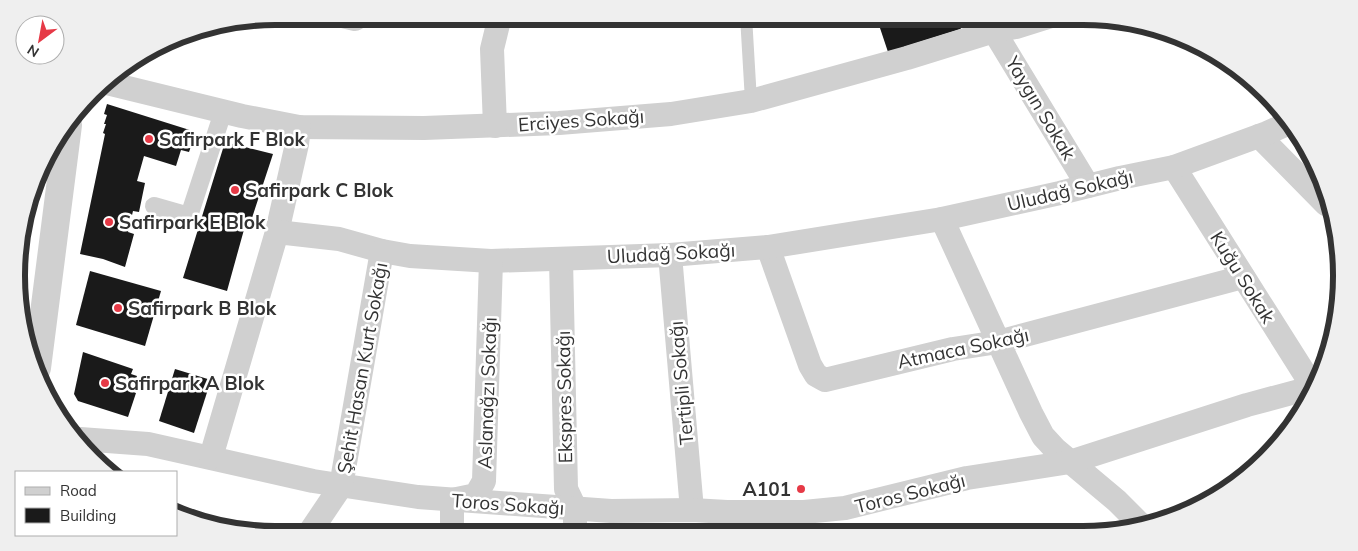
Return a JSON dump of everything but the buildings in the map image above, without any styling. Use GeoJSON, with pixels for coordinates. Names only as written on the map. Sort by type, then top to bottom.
{"type":"FeatureCollection","features":[{"type":"Feature","properties":{"kind":"street"},"geometry":{"type":"LineString","coordinates":[[495,126],[492,49],[498,25]]}},
{"type":"Feature","properties":{"kind":"street","name":"Erciyes Sokağı"},"geometry":{"type":"LineString","coordinates":[[113,85],[223,112],[299,127],[424,128],[559,123],[671,114],[751,101],[907,58],[1001,25]]}},
{"type":"Feature","properties":{"kind":"street","name":"Yaygın Sokak"},"geometry":{"type":"LineString","coordinates":[[1001,25],[1088,186]]}},
{"type":"Feature","properties":{"kind":"street"},"geometry":{"type":"LineString","coordinates":[[154,206],[189,216],[223,112]]}},
{"type":"Feature","properties":{"kind":"street","name":"Uludağ Sokağı"},"geometry":{"type":"LineString","coordinates":[[277,232],[338,239],[382,252],[410,256],[491,261],[670,255],[768,247],[942,219],[1174,167],[1283,126]]}},
{"type":"Feature","properties":{"kind":"street"},"geometry":{"type":"LineString","coordinates":[[211,457],[277,232],[297,144],[299,127]]}},
{"type":"Feature","properties":{"kind":"street"},"geometry":{"type":"LineString","coordinates":[[1259,136],[1321,199]]}},
{"type":"Feature","properties":{"kind":"street"},"geometry":{"type":"LineString","coordinates":[[38,357],[66,137]]}},
{"type":"Feature","properties":{"kind":"street","name":"Kuğu Sokak"},"geometry":{"type":"LineString","coordinates":[[1174,167],[1310,380]]}},
{"type":"Feature","properties":{"kind":"street"},"geometry":{"type":"LineString","coordinates":[[942,219],[1043,436],[1055,449],[1117,501],[1136,520]]}},
{"type":"Feature","properties":{"kind":"street","name":"Atmaca Sokağı"},"geometry":{"type":"LineString","coordinates":[[768,247],[810,366],[816,375],[825,380],[953,349],[998,342],[1243,277]]}},
{"type":"Feature","properties":{"kind":"street","name":"Şehit Hasan Kurt Sokağı"},"geometry":{"type":"LineString","coordinates":[[315,526],[341,486],[382,252]]}},
{"type":"Feature","properties":{"kind":"street","name":"Tertipli Sokağı"},"geometry":{"type":"LineString","coordinates":[[670,255],[692,510]]}},
{"type":"Feature","properties":{"kind":"street","name":"Ekspres Sokağı"},"geometry":{"type":"LineString","coordinates":[[561,259],[566,489],[575,508],[575,526]]}},
{"type":"Feature","properties":{"kind":"street","name":"Aslanağzı Sokağı"},"geometry":{"type":"LineString","coordinates":[[452,500],[476,495],[484,481],[491,261]]}},
{"type":"Feature","properties":{"kind":"street","name":"Toros Sokağı"},"geometry":{"type":"LineString","coordinates":[[86,439],[148,444],[313,481],[418,497],[611,511],[692,510],[727,523],[804,523],[845,508],[967,478],[1070,462],[1247,405],[1305,389]]}},
{"type":"Feature","properties":{"kind":"street"},"geometry":{"type":"LineString","coordinates":[[452,500],[452,526]]}},
{"type":"Feature","properties":{"kind":"lane"},"geometry":{"type":"LineString","coordinates":[[747,25],[751,101]]}},
{"type":"Feature","properties":{"kind":"place","name":"Safirpark F Blok"},"geometry":{"type":"Point","coordinates":[149,139]}},
{"type":"Feature","properties":{"kind":"place","name":"Safirpark C Blok"},"geometry":{"type":"Point","coordinates":[235,190]}},
{"type":"Feature","properties":{"kind":"place","name":"Safirpark E Blok"},"geometry":{"type":"Point","coordinates":[109,222]}},
{"type":"Feature","properties":{"kind":"place","name":"Safirpark B Blok"},"geometry":{"type":"Point","coordinates":[118,308]}},
{"type":"Feature","properties":{"kind":"place","name":"Safirpark A Blok"},"geometry":{"type":"Point","coordinates":[105,383]}},
{"type":"Feature","properties":{"kind":"place","name":"A101"},"geometry":{"type":"Point","coordinates":[801,489]}}]}
